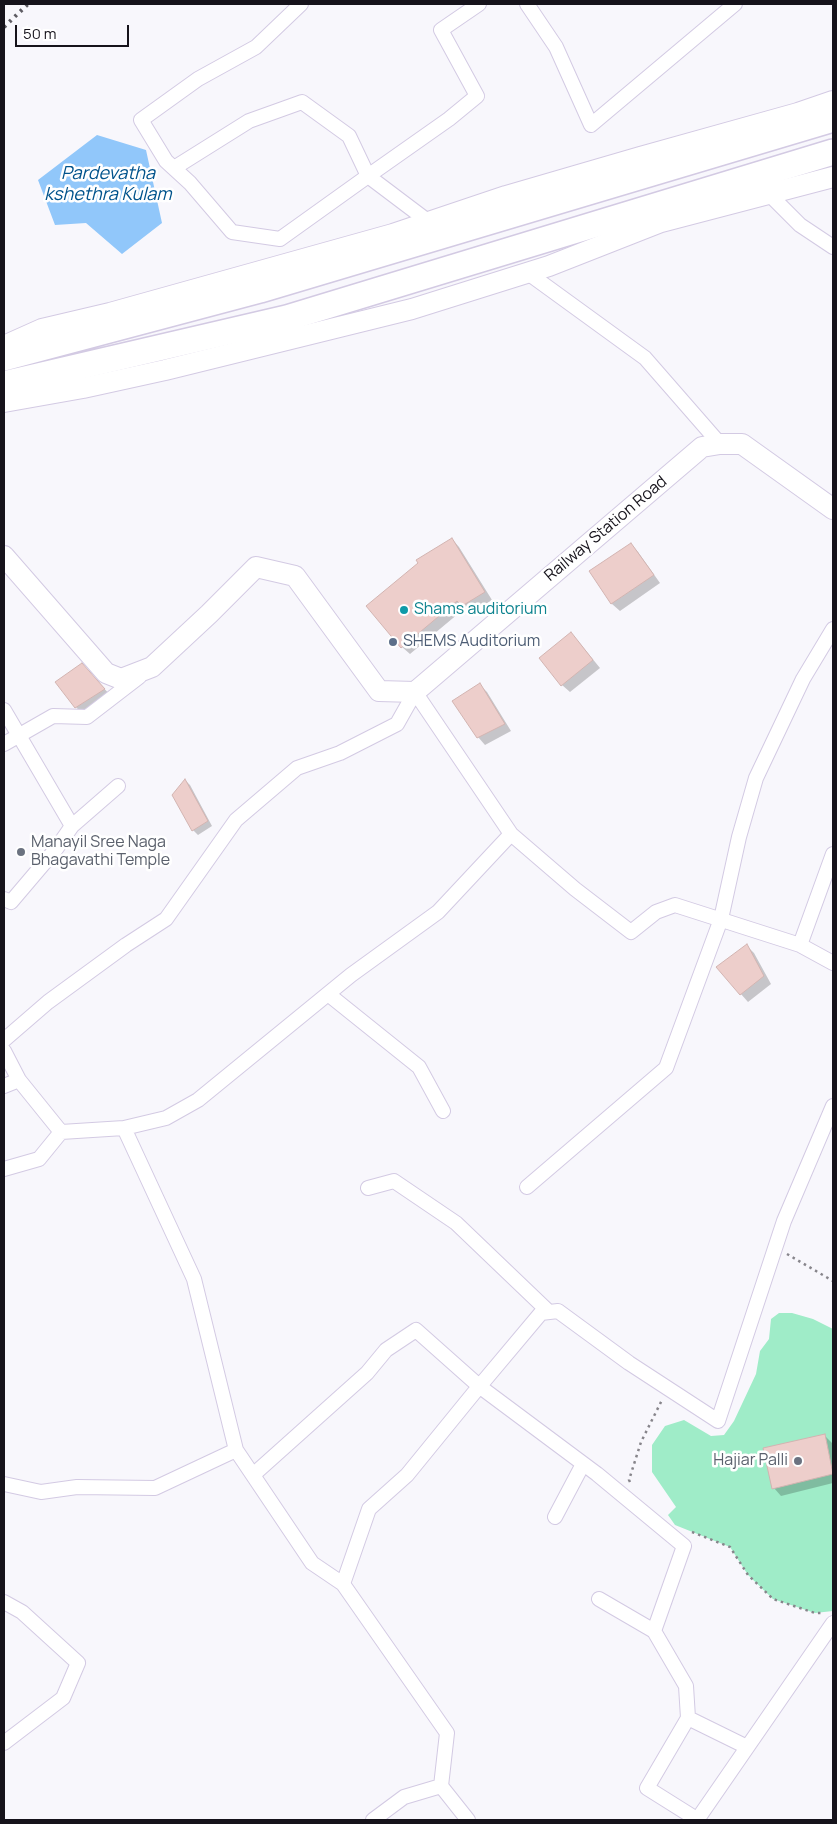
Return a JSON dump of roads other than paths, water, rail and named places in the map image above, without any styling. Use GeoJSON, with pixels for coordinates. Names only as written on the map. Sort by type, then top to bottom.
{"type":"FeatureCollection","features":[{"type":"Feature","properties":{"kind":"highway"},"geometry":{"type":"LineString","coordinates":[[4,358],[260,290],[833,119]]}},
{"type":"Feature","properties":{"kind":"highway"},"geometry":{"type":"LineString","coordinates":[[4,384],[287,318],[833,152]]}},
{"type":"Feature","properties":{"kind":"street"},"geometry":{"type":"LineString","coordinates":[[301,4],[256,47],[198,79],[140,120],[166,161],[190,183],[232,232],[280,240],[450,119],[477,96],[441,30],[479,4]]}},
{"type":"Feature","properties":{"kind":"street"},"geometry":{"type":"LineString","coordinates":[[527,4],[556,47],[591,125],[735,4]]}},
{"type":"Feature","properties":{"kind":"street"},"geometry":{"type":"LineString","coordinates":[[4,346],[42,329],[110,313],[393,234],[525,190],[640,156],[798,114],[833,101]]}},
{"type":"Feature","properties":{"kind":"street"},"geometry":{"type":"LineString","coordinates":[[174,168],[249,121],[302,102],[349,136],[368,176],[429,222]]}},
{"type":"Feature","properties":{"kind":"street"},"geometry":{"type":"LineString","coordinates":[[4,402],[83,388],[164,370],[412,309],[549,266],[661,222],[833,177]]}},
{"type":"Feature","properties":{"kind":"street"},"geometry":{"type":"LineString","coordinates":[[769,194],[800,225],[833,248]]}},
{"type":"Feature","properties":{"kind":"street"},"geometry":{"type":"LineString","coordinates":[[528,273],[645,358],[720,444]]}},
{"type":"Feature","properties":{"kind":"street","name":"Railway Station Road"},"geometry":{"type":"LineString","coordinates":[[414,692],[702,447],[720,444],[742,444],[833,508]]}},
{"type":"Feature","properties":{"kind":"street"},"geometry":{"type":"LineString","coordinates":[[4,556],[106,673],[121,679],[152,668]]}},
{"type":"Feature","properties":{"kind":"street"},"geometry":{"type":"LineString","coordinates":[[4,744],[53,716],[87,717],[152,668],[256,567],[295,576],[379,691],[414,692]]}},
{"type":"Feature","properties":{"kind":"street"},"geometry":{"type":"LineString","coordinates":[[527,1187],[666,1068],[721,920],[739,837],[756,778],[803,679],[833,629]]}},
{"type":"Feature","properties":{"kind":"street"},"geometry":{"type":"LineString","coordinates":[[414,692],[511,834],[575,889],[631,932],[656,912],[676,904],[800,946],[833,963]]}},
{"type":"Feature","properties":{"kind":"street"},"geometry":{"type":"LineString","coordinates":[[4,1040],[48,1002],[126,945],[166,919],[236,820],[297,768],[340,754],[397,724],[414,692]]}},
{"type":"Feature","properties":{"kind":"street"},"geometry":{"type":"LineString","coordinates":[[4,710],[72,826]]}},
{"type":"Feature","properties":{"kind":"street"},"geometry":{"type":"LineString","coordinates":[[4,899],[11,902],[56,849],[72,826],[118,786]]}},
{"type":"Feature","properties":{"kind":"street"},"geometry":{"type":"LineString","coordinates":[[4,1169],[39,1159],[61,1132],[124,1128],[166,1118],[198,1100],[328,994],[438,912],[511,834]]}},
{"type":"Feature","properties":{"kind":"street"},"geometry":{"type":"LineString","coordinates":[[800,946],[833,854]]}},
{"type":"Feature","properties":{"kind":"street"},"geometry":{"type":"LineString","coordinates":[[328,994],[418,1067],[443,1111]]}},
{"type":"Feature","properties":{"kind":"street"},"geometry":{"type":"LineString","coordinates":[[4,1051],[19,1080],[61,1132]]}},
{"type":"Feature","properties":{"kind":"street"},"geometry":{"type":"LineString","coordinates":[[4,1086],[19,1080]]}},
{"type":"Feature","properties":{"kind":"street"},"geometry":{"type":"LineString","coordinates":[[343,1584],[370,1509],[407,1475],[541,1313],[558,1310],[668,1390],[718,1421],[784,1221],[833,1106]]}},
{"type":"Feature","properties":{"kind":"street"},"geometry":{"type":"LineString","coordinates":[[124,1128],[194,1279],[236,1450],[312,1563],[343,1584],[447,1733],[441,1786],[468,1820]]}},
{"type":"Feature","properties":{"kind":"street"},"geometry":{"type":"LineString","coordinates":[[368,1188],[394,1181],[456,1223],[549,1312]]}},
{"type":"Feature","properties":{"kind":"street"},"geometry":{"type":"LineString","coordinates":[[253,1476],[367,1373],[386,1350],[416,1330],[479,1386],[583,1464],[684,1546],[654,1631]]}},
{"type":"Feature","properties":{"kind":"street"},"geometry":{"type":"LineString","coordinates":[[4,1484],[41,1492],[76,1487],[155,1488],[236,1450]]}},
{"type":"Feature","properties":{"kind":"street"},"geometry":{"type":"LineString","coordinates":[[555,1517],[583,1464]]}},
{"type":"Feature","properties":{"kind":"street"},"geometry":{"type":"LineString","coordinates":[[599,1599],[654,1631],[686,1686],[688,1718],[647,1788],[697,1820],[748,1747],[829,1618]]}},
{"type":"Feature","properties":{"kind":"street"},"geometry":{"type":"LineString","coordinates":[[4,1602],[22,1612],[78,1663],[63,1698],[4,1743]]}},
{"type":"Feature","properties":{"kind":"street"},"geometry":{"type":"LineString","coordinates":[[688,1718],[748,1747]]}},
{"type":"Feature","properties":{"kind":"street"},"geometry":{"type":"LineString","coordinates":[[373,1820],[404,1797],[441,1786]]}},
{"type":"Feature","properties":{"kind":"water","name":"Pardevatha kshethra Kulam"},"geometry":{"type":"Polygon","coordinates":[[[97,135],[146,150],[162,223],[122,254],[86,223],[55,225],[38,180],[97,135]]]}},
{"type":"Feature","properties":{"kind":"railway"},"geometry":{"type":"LineString","coordinates":[[4,27],[28,4]]}},
{"type":"Feature","properties":{"kind":"place","name":"Shams auditorium"},"geometry":{"type":"Point","coordinates":[404,610]}},
{"type":"Feature","properties":{"kind":"place","name":"SHEMS Auditorium"},"geometry":{"type":"Point","coordinates":[393,642]}},
{"type":"Feature","properties":{"kind":"place","name":"Manayil Sree Naga Bhagavathi Temple"},"geometry":{"type":"Point","coordinates":[21,852]}},
{"type":"Feature","properties":{"kind":"place","name":"Hajiar Palli"},"geometry":{"type":"Point","coordinates":[798,1461]}}]}
